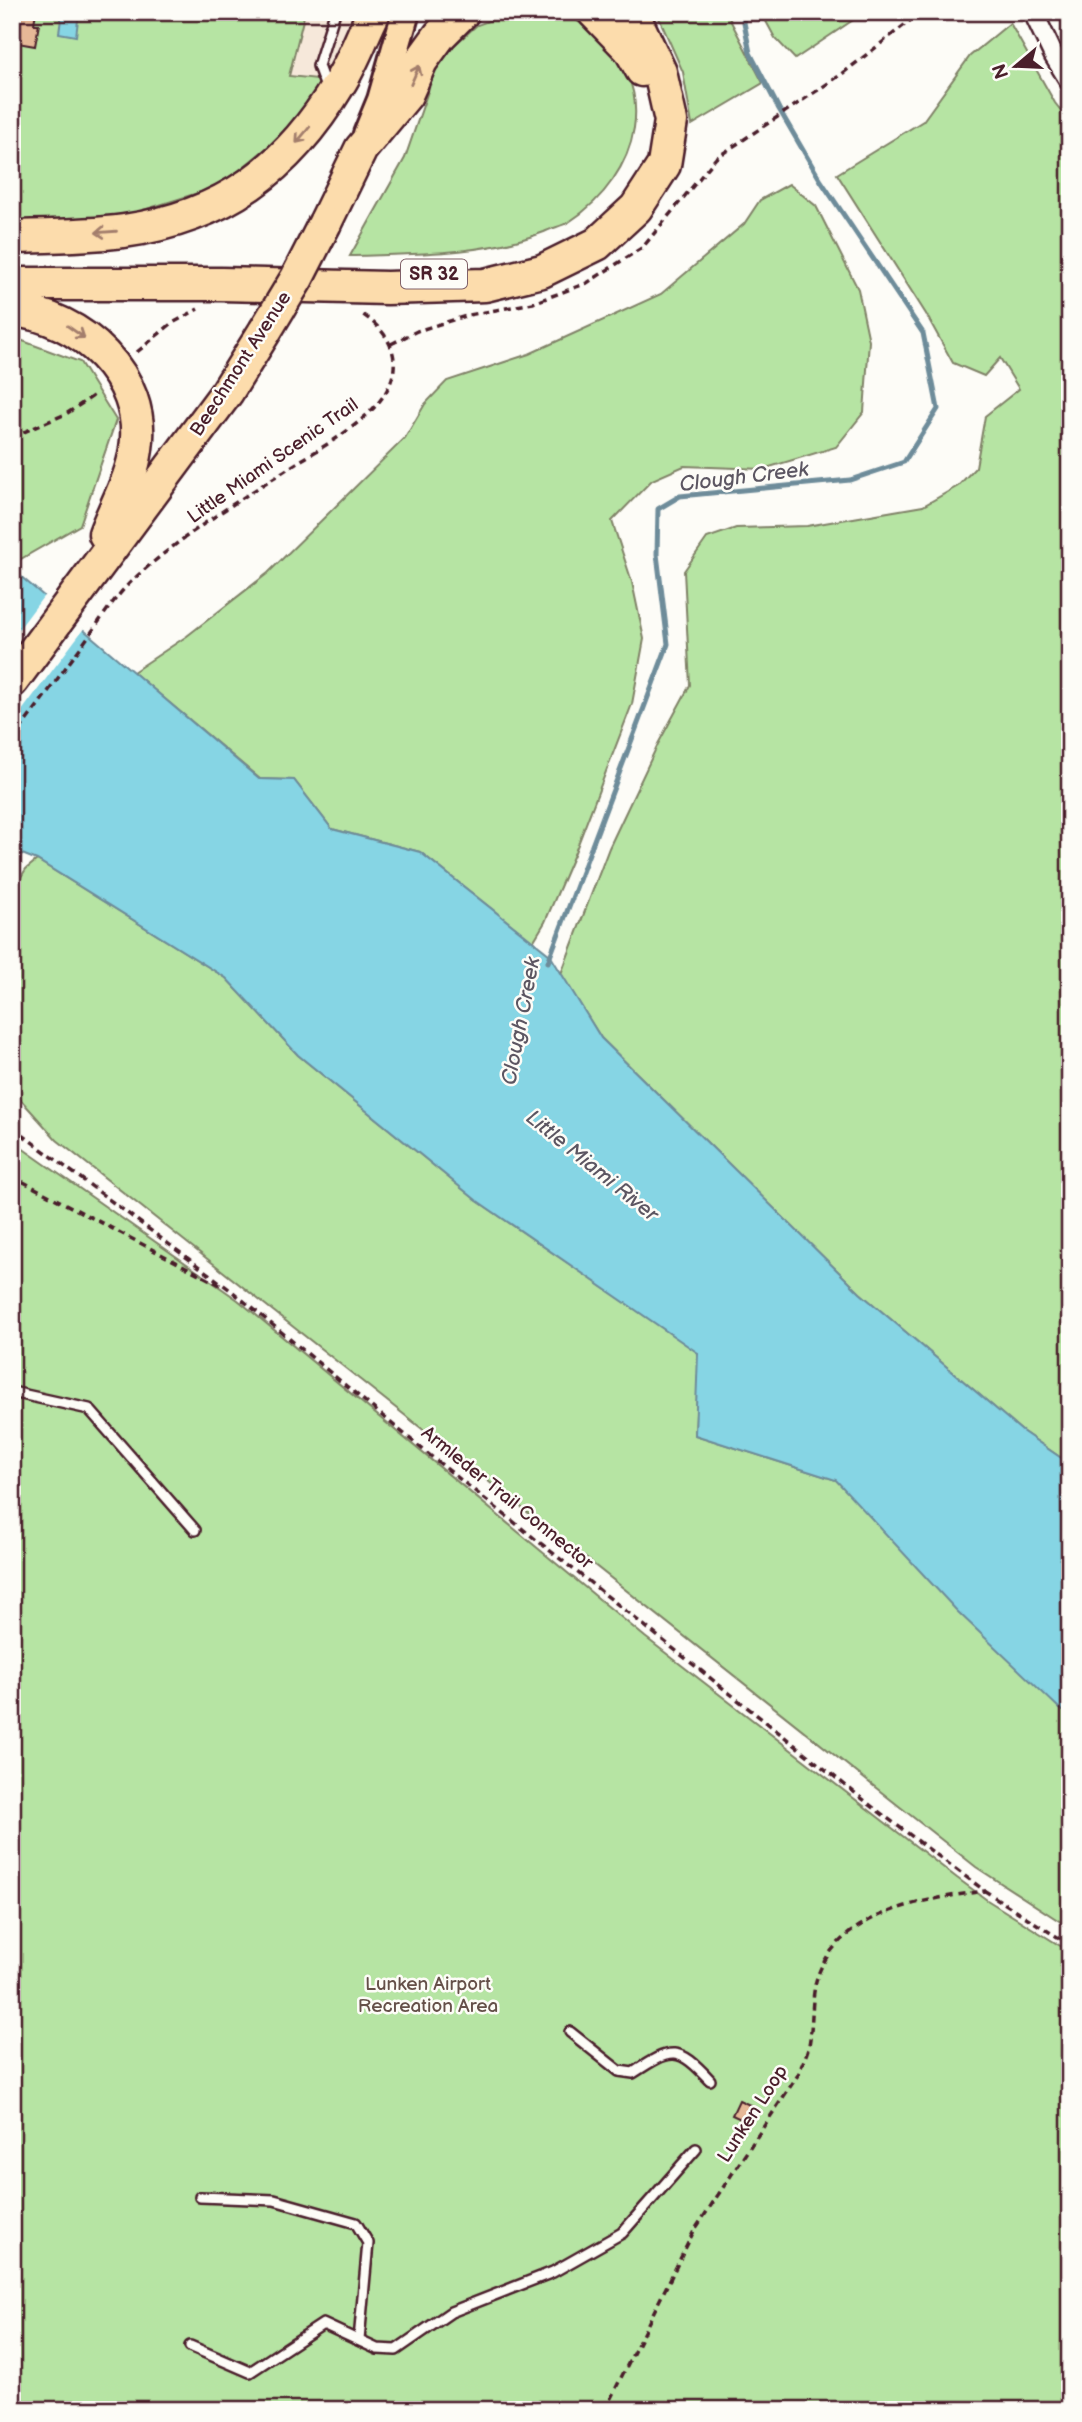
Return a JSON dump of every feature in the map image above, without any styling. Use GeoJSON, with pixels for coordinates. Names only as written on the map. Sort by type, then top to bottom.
{"type":"FeatureCollection","features":[{"type":"Feature","properties":{"kind":"highway"},"geometry":{"type":"LineString","coordinates":[[12,237],[124,231],[161,223],[223,202],[253,184],[301,137],[327,102],[341,82],[374,12]]}},
{"type":"Feature","properties":{"kind":"highway"},"geometry":{"type":"LineString","coordinates":[[361,149],[406,94],[421,61],[440,35],[463,12]]}},
{"type":"Feature","properties":{"kind":"highway","name":"SR 32"},"geometry":{"type":"LineString","coordinates":[[12,266],[200,267],[425,275],[466,272],[499,265],[534,256],[558,246],[593,228],[629,190],[649,146],[652,131],[650,94],[643,74],[630,49],[594,12]]}},
{"type":"Feature","properties":{"kind":"highway"},"geometry":{"type":"LineString","coordinates":[[12,284],[221,284],[387,288],[485,285],[542,271],[597,244],[636,208],[664,164],[670,121],[660,72],[636,21],[628,12]]}},
{"type":"Feature","properties":{"kind":"highway","name":"Beechmont Avenue"},"geometry":{"type":"LineString","coordinates":[[12,681],[227,392],[297,278],[361,149]]}},
{"type":"Feature","properties":{"kind":"highway"},"geometry":{"type":"LineString","coordinates":[[12,310],[63,323],[100,349],[124,381],[138,420],[136,450],[130,474],[112,513],[88,579]]}},
{"type":"Feature","properties":{"kind":"main road","name":"Beechmont Avenue"},"geometry":{"type":"LineString","coordinates":[[361,149],[381,100],[406,12]]}},
{"type":"Feature","properties":{"kind":"street"},"geometry":{"type":"LineString","coordinates":[[1032,12],[1070,82]]}},
{"type":"Feature","properties":{"kind":"lane"},"geometry":{"type":"LineString","coordinates":[[327,102],[326,87],[318,66],[334,12]]}},
{"type":"Feature","properties":{"kind":"lane"},"geometry":{"type":"LineString","coordinates":[[12,1392],[89,1409],[195,1530]]}},
{"type":"Feature","properties":{"kind":"lane"},"geometry":{"type":"LineString","coordinates":[[570,2032],[619,2071],[633,2073],[670,2053],[688,2057],[710,2080]]}},
{"type":"Feature","properties":{"kind":"lane"},"geometry":{"type":"LineString","coordinates":[[190,2346],[250,2372],[323,2324],[377,2348],[396,2350],[450,2312],[553,2272],[622,2234],[696,2150]]}},
{"type":"Feature","properties":{"kind":"lane"},"geometry":{"type":"LineString","coordinates":[[200,2197],[274,2200],[356,2223],[368,2243],[359,2340]]}},
{"type":"Feature","properties":{"kind":"path"},"geometry":{"type":"LineString","coordinates":[[742,141],[842,74],[921,12]]}},
{"type":"Feature","properties":{"kind":"path"},"geometry":{"type":"LineString","coordinates":[[137,352],[171,324],[206,306]]}},
{"type":"Feature","properties":{"kind":"path","name":"Little Miami Scenic Trail"},"geometry":{"type":"LineString","coordinates":[[12,740],[132,581],[180,541],[351,427],[380,401],[389,387],[394,369],[391,344],[383,330],[356,310]]}},
{"type":"Feature","properties":{"kind":"path"},"geometry":{"type":"LineString","coordinates":[[12,437],[66,414],[96,394]]}},
{"type":"Feature","properties":{"kind":"path","name":"Armleder Trail Connector"},"geometry":{"type":"LineString","coordinates":[[12,1127],[233,1292],[432,1457],[559,1556],[649,1631],[874,1808],[985,1891]]}},
{"type":"Feature","properties":{"kind":"path"},"geometry":{"type":"LineString","coordinates":[[12,1176],[233,1292]]}},
{"type":"Feature","properties":{"kind":"path"},"geometry":{"type":"LineString","coordinates":[[985,1891],[1070,1945]]}},
{"type":"Feature","properties":{"kind":"path","name":"Lunken Loop"},"geometry":{"type":"LineString","coordinates":[[605,2410],[694,2231],[797,2075],[809,2046],[815,1985],[821,1965],[832,1950],[870,1919],[939,1897],[985,1891]]}},
{"type":"Feature","properties":{"kind":"shaded area"},"geometry":{"type":"Polygon","coordinates":[[[305,12],[361,12],[327,80],[289,76],[305,12]]]}},
{"type":"Feature","properties":{"kind":"green space"},"geometry":{"type":"Polygon","coordinates":[[[547,11],[569,15],[612,50],[628,75],[635,101],[634,128],[627,154],[613,180],[593,203],[569,222],[521,240],[448,252],[350,256],[405,158],[439,59],[477,25],[513,12],[547,11]]]}},
{"type":"Feature","properties":{"kind":"green space"},"geometry":{"type":"Polygon","coordinates":[[[12,12],[305,12],[289,76],[327,80],[286,132],[220,186],[118,218],[12,225],[12,12]]]}},
{"type":"Feature","properties":{"kind":"green space"},"geometry":{"type":"Polygon","coordinates":[[[655,12],[726,12],[763,83],[692,125],[683,72],[655,12]]]}},
{"type":"Feature","properties":{"kind":"green space"},"geometry":{"type":"Polygon","coordinates":[[[761,12],[865,12],[795,59],[775,38],[761,12]]]}},
{"type":"Feature","properties":{"kind":"green space"},"geometry":{"type":"Polygon","coordinates":[[[1010,23],[1055,103],[1070,122],[1070,1464],[1022,1431],[860,1293],[601,1038],[561,974],[609,848],[658,744],[690,685],[684,571],[707,538],[736,528],[807,526],[923,506],[958,486],[976,467],[985,416],[1019,389],[1000,358],[984,376],[953,363],[926,314],[837,174],[923,121],[970,56],[1010,23]]]}},
{"type":"Feature","properties":{"kind":"green space"},"geometry":{"type":"Polygon","coordinates":[[[789,184],[816,206],[858,289],[869,341],[864,412],[836,447],[763,469],[684,466],[652,480],[612,521],[632,582],[644,639],[632,704],[575,852],[545,922],[533,942],[420,852],[332,829],[294,780],[260,779],[133,672],[187,636],[268,573],[405,438],[425,404],[447,381],[529,354],[661,294],[744,224],[760,200],[789,184]]]}},
{"type":"Feature","properties":{"kind":"green space"},"geometry":{"type":"Polygon","coordinates":[[[12,337],[80,362],[116,420],[80,525],[12,564],[12,451],[17,448],[12,444],[12,337]]]}},
{"type":"Feature","properties":{"kind":"green space"},"geometry":{"type":"Polygon","coordinates":[[[37,860],[226,978],[298,1055],[476,1200],[699,1353],[695,1435],[836,1480],[1060,1709],[1070,1715],[1070,1928],[976,1867],[57,1140],[12,1090],[12,891],[26,869],[37,860]]]}},
{"type":"Feature","properties":{"kind":"green space","name":"Lunken Airport Recreation Area"},"geometry":{"type":"Polygon","coordinates":[[[12,1141],[238,1300],[645,1637],[957,1878],[1070,1952],[1070,2410],[12,2410],[12,1141]]]}},
{"type":"Feature","properties":{"kind":"water"},"geometry":{"type":"Polygon","coordinates":[[[62,12],[79,12],[76,36],[59,33],[62,12]]]}},
{"type":"Feature","properties":{"kind":"water","name":"Little Miami River"},"geometry":{"type":"Polygon","coordinates":[[[12,569],[259,779],[294,780],[332,829],[420,852],[550,955],[601,1038],[860,1293],[1022,1431],[1070,1464],[1070,1715],[1060,1709],[957,1611],[836,1480],[695,1435],[698,1353],[476,1200],[298,1055],[226,978],[37,860],[12,850],[12,569]]]}},
{"type":"Feature","properties":{"kind":"pier"},"geometry":{"type":"Polygon","coordinates":[[[46,593],[85,627],[12,724],[12,638],[46,593]]]}},
{"type":"Feature","properties":{"kind":"building"},"geometry":{"type":"Polygon","coordinates":[[[12,12],[36,12],[34,24],[39,24],[35,46],[12,42],[12,12]]]}},
{"type":"Feature","properties":{"kind":"building"},"geometry":{"type":"Polygon","coordinates":[[[739,2100],[754,2107],[747,2122],[732,2115],[739,2100]]]}},
{"type":"Feature","properties":{"kind":"waterway","name":"Clough Creek"},"geometry":{"type":"LineString","coordinates":[[548,962],[668,644],[657,554],[658,509],[680,496],[850,480],[904,462],[938,409],[923,333],[821,181],[779,109],[750,53],[742,12]]}}]}
